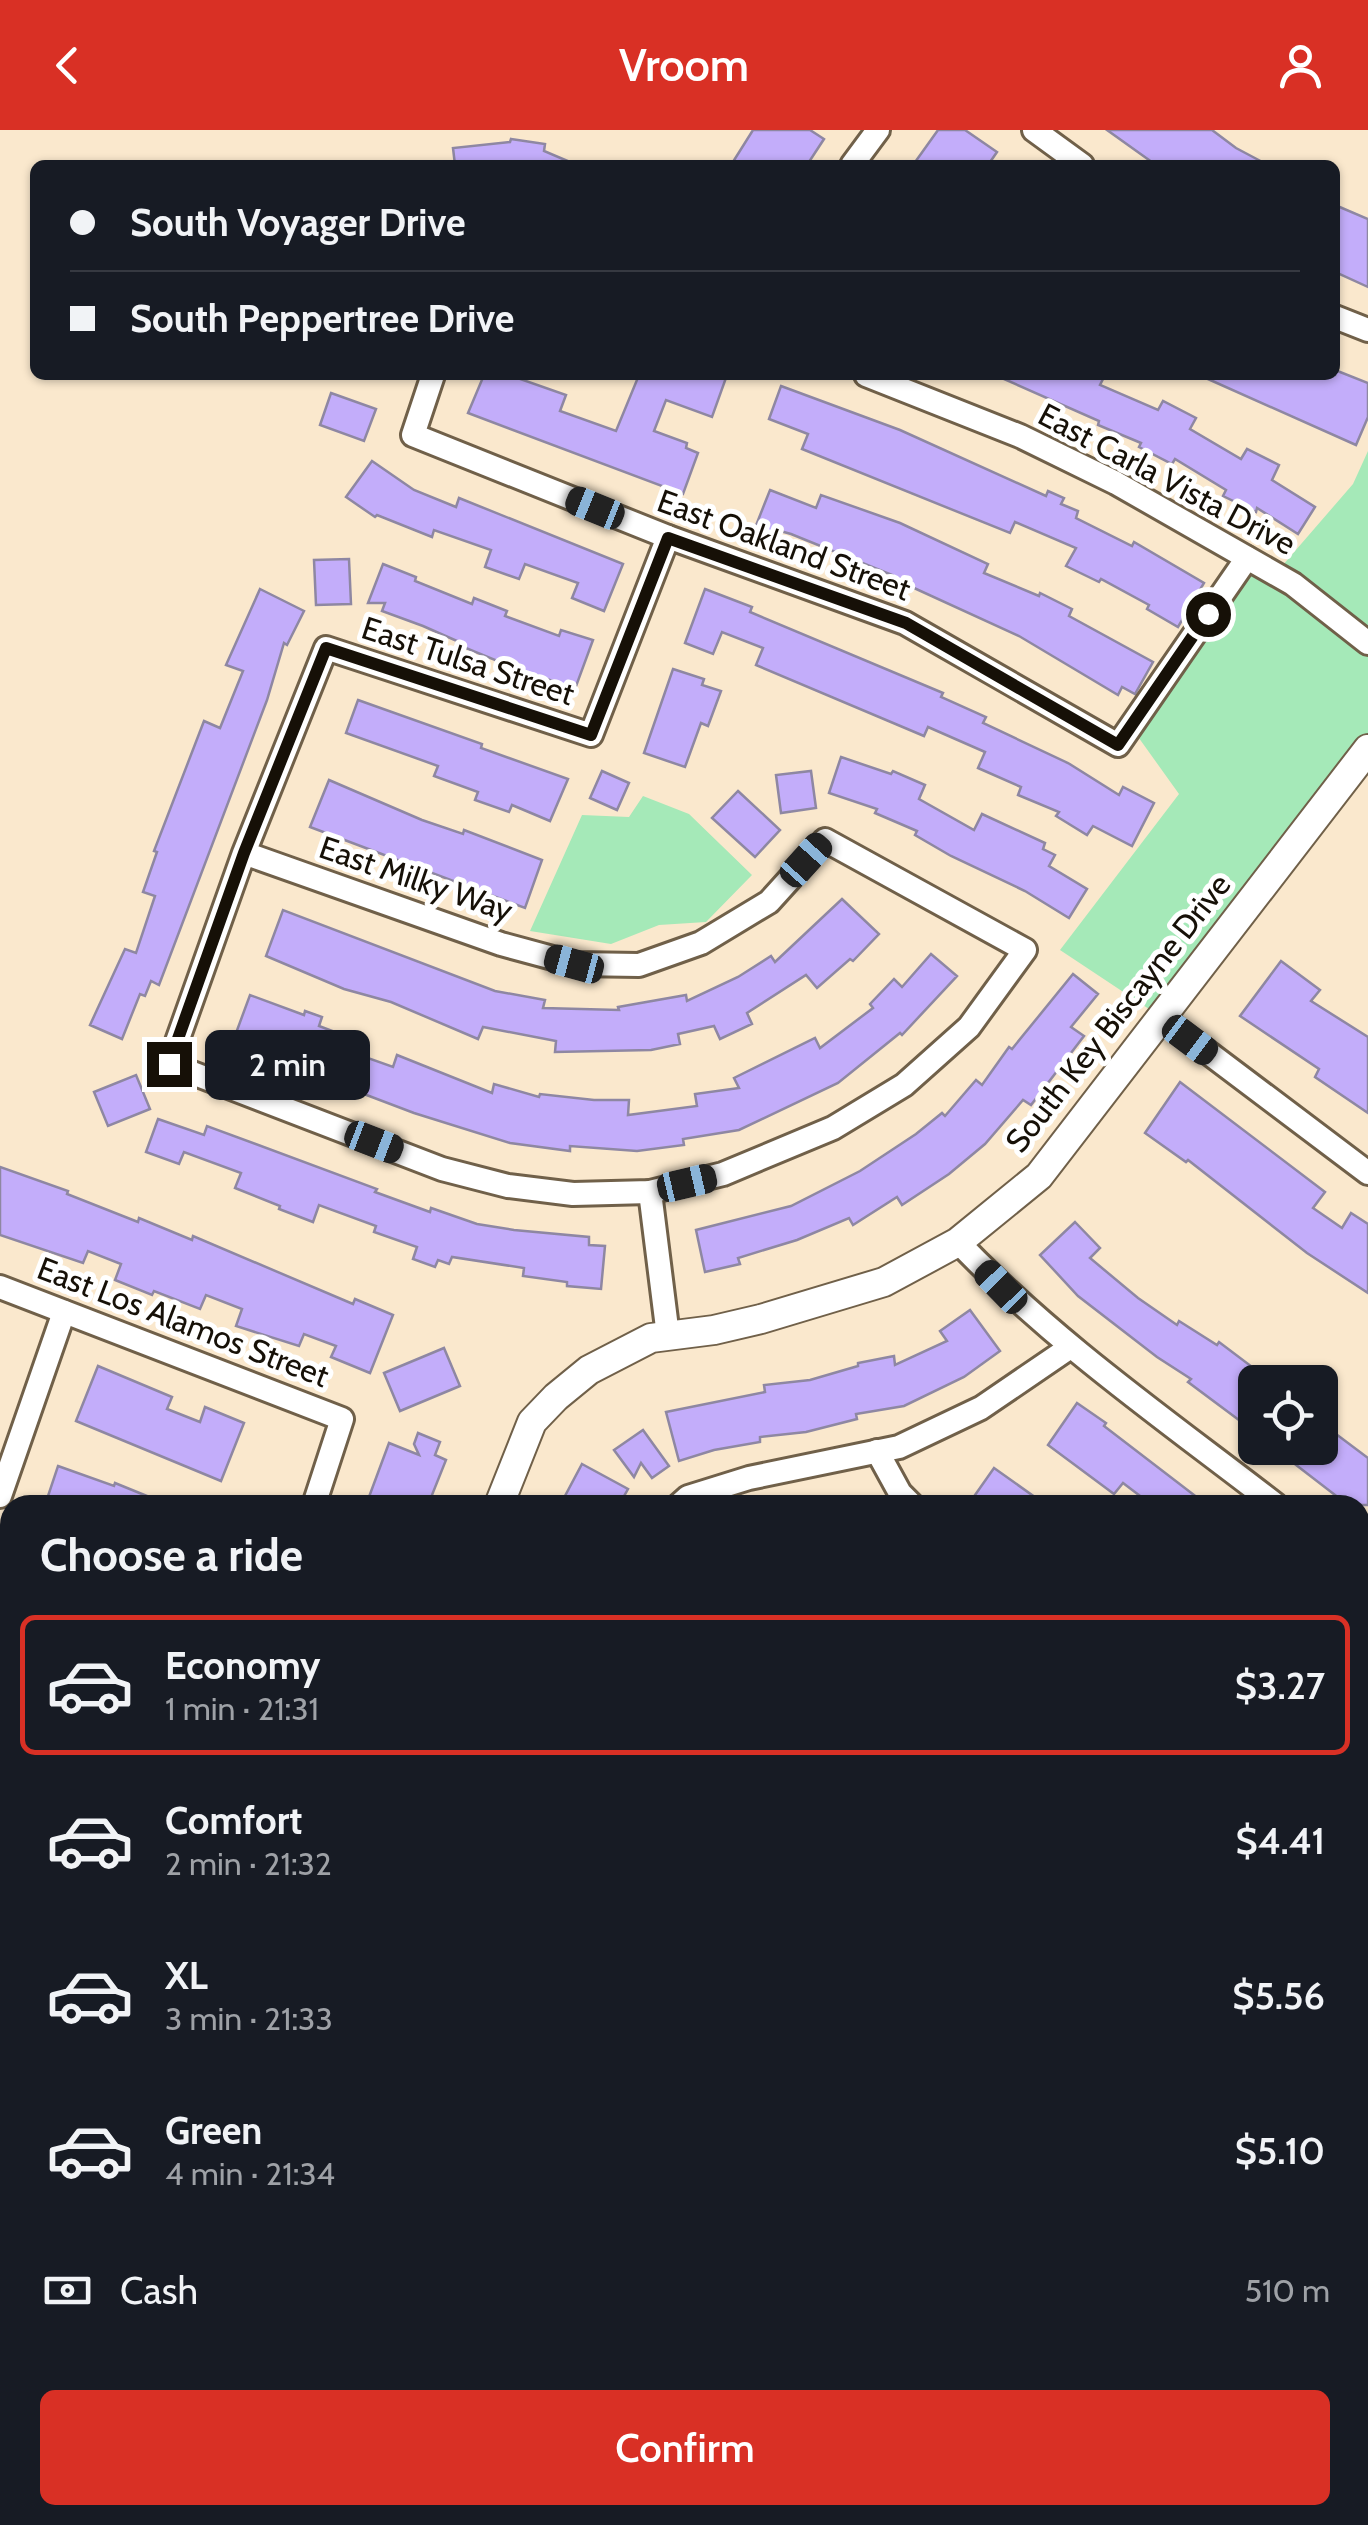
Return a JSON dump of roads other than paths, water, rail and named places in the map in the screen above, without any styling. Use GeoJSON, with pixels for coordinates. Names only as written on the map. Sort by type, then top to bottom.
{"type":"FeatureCollection","features":[{"type":"Feature","properties":{"kind":"street"},"geometry":{"type":"LineString","coordinates":[[856,160],[878,130]]}},
{"type":"Feature","properties":{"kind":"street"},"geometry":{"type":"LineString","coordinates":[[1034,130],[1075,160]]}},
{"type":"Feature","properties":{"kind":"street"},"geometry":{"type":"LineString","coordinates":[[1340,319],[1368,330]]}},
{"type":"Feature","properties":{"kind":"street","name":"East Oakland Street"},"geometry":{"type":"LineString","coordinates":[[431,380],[413,434],[668,538],[906,623],[1118,745],[1246,558]]}},
{"type":"Feature","properties":{"kind":"street","name":"East Carla Vista Drive"},"geometry":{"type":"LineString","coordinates":[[879,380],[1020,436],[1116,483],[1293,584],[1368,643]]}},
{"type":"Feature","properties":{"kind":"street","name":"East Tulsa Street"},"geometry":{"type":"LineString","coordinates":[[244,853],[326,648],[591,735],[668,538]]}},
{"type":"Feature","properties":{"kind":"street","name":"South Key Biscayne Drive"},"geometry":{"type":"LineString","coordinates":[[503,1495],[532,1422],[590,1370],[651,1338],[714,1330],[884,1282],[958,1242],[1039,1176],[1368,749]]}},
{"type":"Feature","properties":{"kind":"street","name":"East Milky Way"},"geometry":{"type":"LineString","coordinates":[[244,853],[501,944],[574,964],[639,964],[702,943],[769,902],[825,840],[1024,950],[969,1027],[904,1085],[833,1128],[742,1166],[650,1192]]}},
{"type":"Feature","properties":{"kind":"street"},"geometry":{"type":"LineString","coordinates":[[244,853],[169,1064],[458,1173],[508,1186],[573,1194],[650,1192],[668,1336]]}},
{"type":"Feature","properties":{"kind":"street"},"geometry":{"type":"LineString","coordinates":[[1161,1018],[1368,1173]]}},
{"type":"Feature","properties":{"kind":"street"},"geometry":{"type":"LineString","coordinates":[[958,1242],[1069,1348],[1263,1495]]}},
{"type":"Feature","properties":{"kind":"street","name":"East Los Alamos Street"},"geometry":{"type":"LineString","coordinates":[[0,1287],[342,1418],[317,1495]]}},
{"type":"Feature","properties":{"kind":"street"},"geometry":{"type":"LineString","coordinates":[[0,1495],[64,1312]]}},
{"type":"Feature","properties":{"kind":"street"},"geometry":{"type":"LineString","coordinates":[[694,1495],[749,1478],[899,1447],[981,1408],[1069,1348]]}},
{"type":"Feature","properties":{"kind":"street"},"geometry":{"type":"LineString","coordinates":[[877,1451],[902,1495]]}}]}
